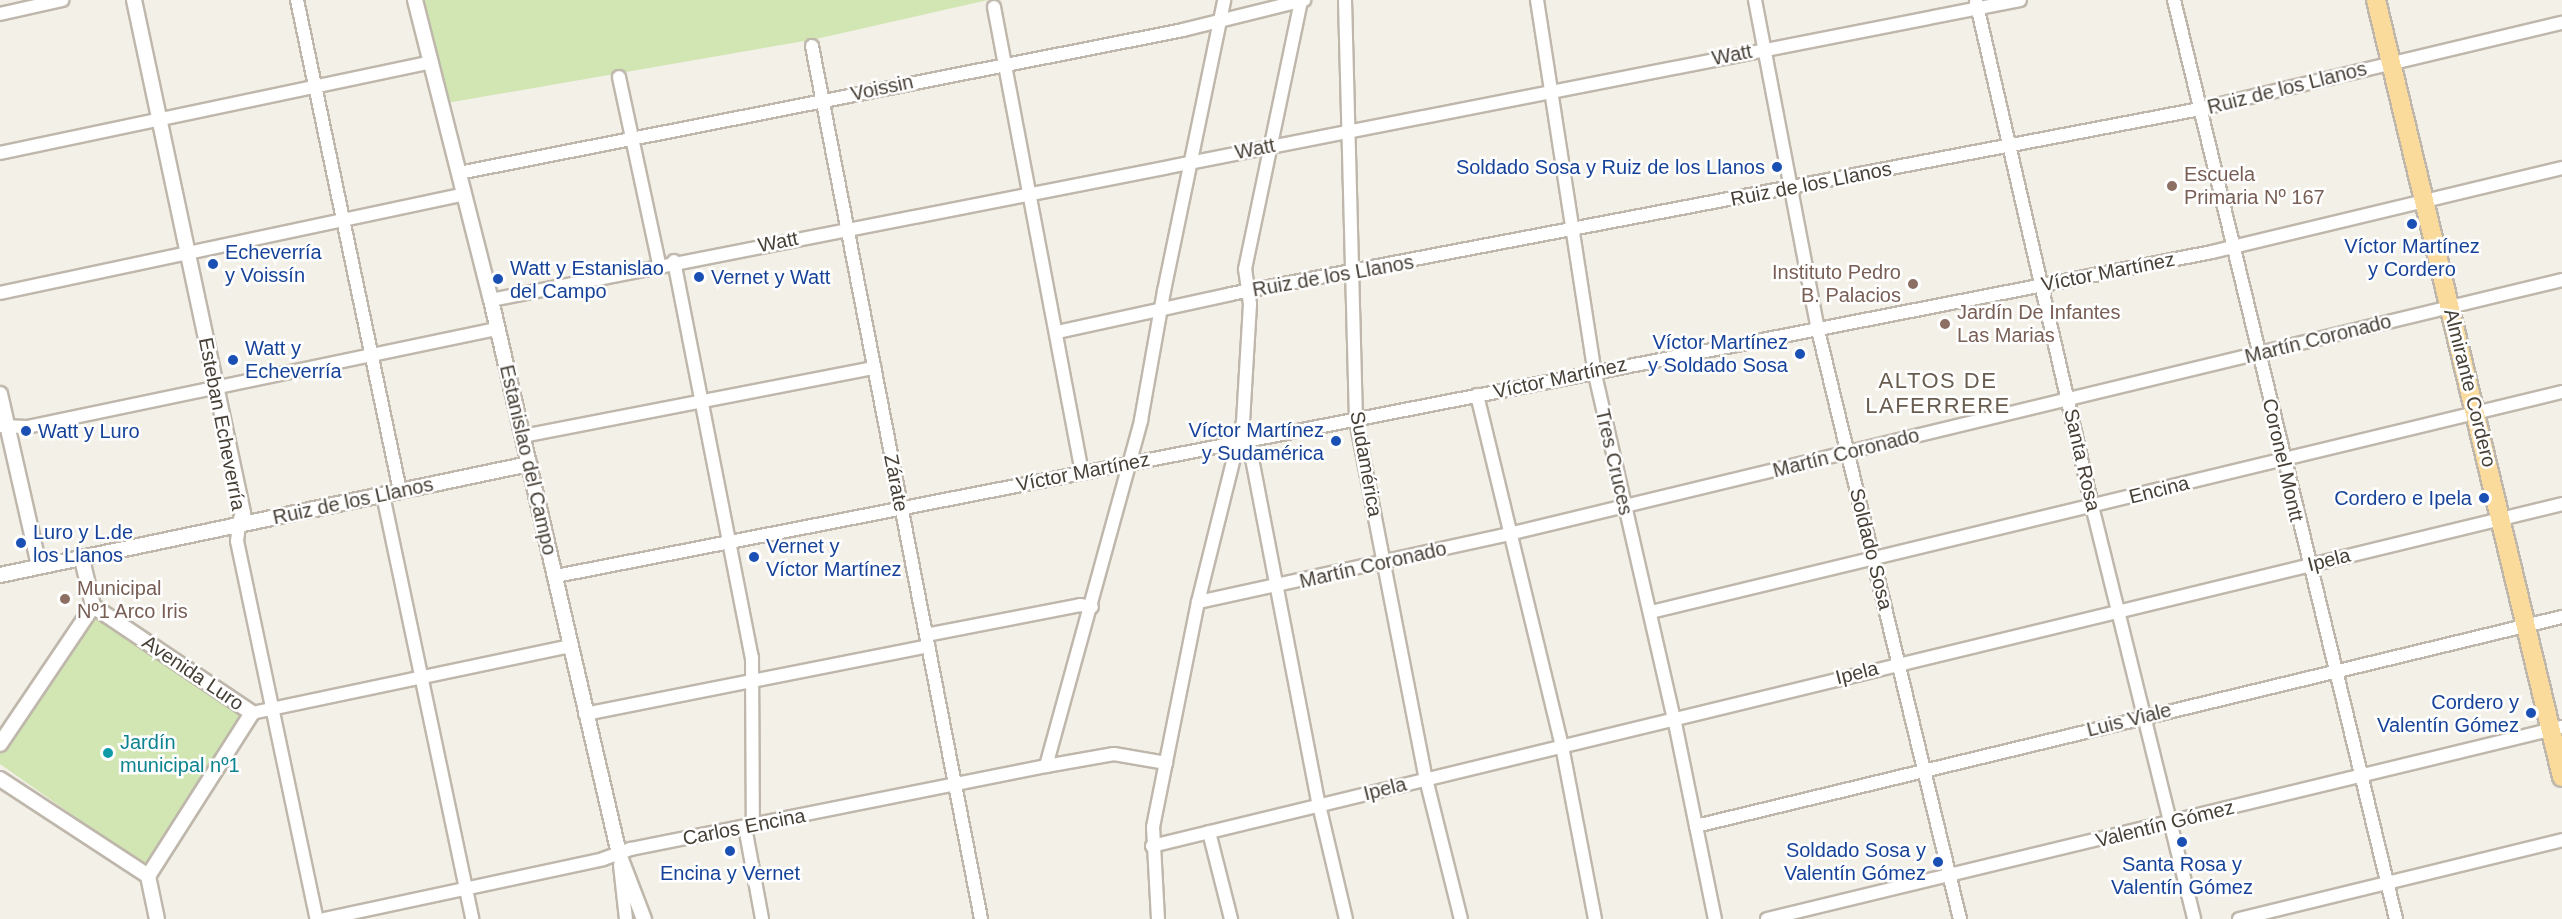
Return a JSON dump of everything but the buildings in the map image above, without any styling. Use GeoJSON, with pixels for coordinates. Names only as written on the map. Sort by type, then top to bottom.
{"type":"FeatureCollection","features":[{"type":"Feature","properties":{"kind":"main road","name":"Almirante Cordero"},"geometry":{"type":"LineString","coordinates":[[2376,0],[2526,626],[2556,728],[2562,777]]}},
{"type":"Feature","properties":{"kind":"street"},"geometry":{"type":"LineString","coordinates":[[0,14],[62,0]]}},
{"type":"Feature","properties":{"kind":"street","name":"Esteban Echeverría"},"geometry":{"type":"LineString","coordinates":[[134,0],[243,513],[237,541],[317,919]]}},
{"type":"Feature","properties":{"kind":"street"},"geometry":{"type":"LineString","coordinates":[[297,0],[400,491]]}},
{"type":"Feature","properties":{"kind":"street","name":"Estanislao del Campo"},"geometry":{"type":"LineString","coordinates":[[415,0],[523,436],[585,714],[619,854],[644,919]]}},
{"type":"Feature","properties":{"kind":"street"},"geometry":{"type":"LineString","coordinates":[[1046,766],[1132,462],[1224,0]]}},
{"type":"Feature","properties":{"kind":"street"},"geometry":{"type":"LineString","coordinates":[[1303,0],[1245,269],[1248,291],[1243,445],[1277,586],[1319,805],[1346,919]]}},
{"type":"Feature","properties":{"kind":"street","name":"Voissin"},"geometry":{"type":"LineString","coordinates":[[459,173],[1004,62],[1219,21],[1303,0]]}},
{"type":"Feature","properties":{"kind":"street","name":"Sudamérica"},"geometry":{"type":"LineString","coordinates":[[1345,0],[1356,420],[1426,779],[1461,919]]}},
{"type":"Feature","properties":{"kind":"street","name":"Tres Cruces"},"geometry":{"type":"LineString","coordinates":[[1537,0],[1594,370],[1623,506],[1651,612],[1715,919]]}},
{"type":"Feature","properties":{"kind":"street","name":"Soldado Sosa"},"geometry":{"type":"LineString","coordinates":[[1755,0],[1818,330],[1960,919]]}},
{"type":"Feature","properties":{"kind":"street","name":"Watt"},"geometry":{"type":"LineString","coordinates":[[490,300],[674,261],[1350,131],[1976,4],[2020,0]]}},
{"type":"Feature","properties":{"kind":"street","name":"Coronel Montt"},"geometry":{"type":"LineString","coordinates":[[2174,0],[2308,565],[2396,919]]}},
{"type":"Feature","properties":{"kind":"street","name":"Santa Rosa"},"geometry":{"type":"LineString","coordinates":[[1976,4],[2092,506],[2193,919]]}},
{"type":"Feature","properties":{"kind":"street"},"geometry":{"type":"LineString","coordinates":[[994,7],[1082,471]]}},
{"type":"Feature","properties":{"kind":"street","name":"Ruiz de los Llanos"},"geometry":{"type":"LineString","coordinates":[[1057,332],[1248,291],[1572,231],[2200,109],[2562,23]]}},
{"type":"Feature","properties":{"kind":"street","name":"Zárate"},"geometry":{"type":"LineString","coordinates":[[812,46],[981,919]]}},
{"type":"Feature","properties":{"kind":"street"},"geometry":{"type":"LineString","coordinates":[[0,153],[431,62]]}},
{"type":"Feature","properties":{"kind":"street"},"geometry":{"type":"LineString","coordinates":[[619,77],[634,137],[659,264]]}},
{"type":"Feature","properties":{"kind":"street","name":"Víctor Martínez"},"geometry":{"type":"LineString","coordinates":[[556,576],[1082,471],[1243,445],[1594,370],[1818,330],[2233,247],[2562,168]]}},
{"type":"Feature","properties":{"kind":"street"},"geometry":{"type":"LineString","coordinates":[[0,293],[464,194]]}},
{"type":"Feature","properties":{"kind":"street"},"geometry":{"type":"LineString","coordinates":[[674,261],[730,542],[754,679],[749,827],[762,919]]}},
{"type":"Feature","properties":{"kind":"street","name":"Martín Coronado"},"geometry":{"type":"LineString","coordinates":[[1198,602],[1509,534],[2562,280]]}},
{"type":"Feature","properties":{"kind":"street"},"geometry":{"type":"LineString","coordinates":[[4,427],[27,427],[497,329]]}},
{"type":"Feature","properties":{"kind":"street"},"geometry":{"type":"LineString","coordinates":[[523,436],[874,368]]}},
{"type":"Feature","properties":{"kind":"street","name":"Encina"},"geometry":{"type":"LineString","coordinates":[[1651,612],[2562,392]]}},
{"type":"Feature","properties":{"kind":"street"},"geometry":{"type":"LineString","coordinates":[[0,394],[4,427],[39,566]]}},
{"type":"Feature","properties":{"kind":"street"},"geometry":{"type":"LineString","coordinates":[[1477,395],[1562,746],[1595,919]]}},
{"type":"Feature","properties":{"kind":"street"},"geometry":{"type":"LineString","coordinates":[[1158,919],[1152,846],[1166,763],[1198,602],[1243,445]]}},
{"type":"Feature","properties":{"kind":"street","name":"Ruiz de los Llanos"},"geometry":{"type":"LineString","coordinates":[[0,575],[529,465]]}},
{"type":"Feature","properties":{"kind":"street"},"geometry":{"type":"LineString","coordinates":[[383,495],[471,919]]}},
{"type":"Feature","properties":{"kind":"street","name":"Ipela"},"geometry":{"type":"LineString","coordinates":[[1152,846],[2562,504]]}},
{"type":"Feature","properties":{"kind":"street"},"geometry":{"type":"LineString","coordinates":[[0,744],[93,606],[82,559]]}},
{"type":"Feature","properties":{"kind":"street"},"geometry":{"type":"LineString","coordinates":[[585,714],[754,679],[1080,605],[1092,607]]}},
{"type":"Feature","properties":{"kind":"street","name":"Avenida Luro"},"geometry":{"type":"LineString","coordinates":[[93,606],[252,713],[148,876]]}},
{"type":"Feature","properties":{"kind":"street","name":"Luis Viale"},"geometry":{"type":"LineString","coordinates":[[1696,826],[2562,617]]}},
{"type":"Feature","properties":{"kind":"street"},"geometry":{"type":"LineString","coordinates":[[252,713],[571,646]]}},
{"type":"Feature","properties":{"kind":"street","name":"Valentín Gómez"},"geometry":{"type":"LineString","coordinates":[[1767,919],[2362,777],[2556,728]]}},
{"type":"Feature","properties":{"kind":"street","name":"Carlos Encina"},"geometry":{"type":"LineString","coordinates":[[324,919],[619,854],[1046,766],[1114,754],[1166,763]]}},
{"type":"Feature","properties":{"kind":"street"},"geometry":{"type":"LineString","coordinates":[[0,779],[148,876],[157,919]]}},
{"type":"Feature","properties":{"kind":"street"},"geometry":{"type":"LineString","coordinates":[[1209,832],[1231,919]]}},
{"type":"Feature","properties":{"kind":"street"},"geometry":{"type":"LineString","coordinates":[[2239,919],[2562,840]]}},
{"type":"Feature","properties":{"kind":"street"},"geometry":{"type":"LineString","coordinates":[[619,854],[627,919]]}},
{"type":"Feature","properties":{"kind":"green space"},"geometry":{"type":"Polygon","coordinates":[[[415,0],[988,0],[816,39],[441,104],[415,0]]]}},
{"type":"Feature","properties":{"kind":"green space"},"geometry":{"type":"Polygon","coordinates":[[[93,612],[245,711],[145,866],[0,764],[0,750],[93,612]]]}},
{"type":"Feature","properties":{"kind":"place","name":"Soldado Sosa y Ruiz de los Llanos"},"geometry":{"type":"Point","coordinates":[1777,167]}},
{"type":"Feature","properties":{"kind":"place","name":"Escuela Primaria Nº 167"},"geometry":{"type":"Point","coordinates":[2172,186]}},
{"type":"Feature","properties":{"kind":"place","name":"Víctor Martínez y Cordero"},"geometry":{"type":"Point","coordinates":[2412,224]}},
{"type":"Feature","properties":{"kind":"place","name":"Echeverría y Voissín"},"geometry":{"type":"Point","coordinates":[213,264]}},
{"type":"Feature","properties":{"kind":"place","name":"Vernet y Watt"},"geometry":{"type":"Point","coordinates":[699,277]}},
{"type":"Feature","properties":{"kind":"place","name":"Watt y Estanislao del Campo"},"geometry":{"type":"Point","coordinates":[498,279]}},
{"type":"Feature","properties":{"kind":"place","name":"Instituto Pedro B. Palacios"},"geometry":{"type":"Point","coordinates":[1913,284]}},
{"type":"Feature","properties":{"kind":"place","name":"Jardín De Infantes Las Marias"},"geometry":{"type":"Point","coordinates":[1945,324]}},
{"type":"Feature","properties":{"kind":"place","name":"Víctor Martínez y Soldado Sosa"},"geometry":{"type":"Point","coordinates":[1800,354]}},
{"type":"Feature","properties":{"kind":"place","name":"Watt y Echeverría"},"geometry":{"type":"Point","coordinates":[233,360]}},
{"type":"Feature","properties":{"kind":"place","name":"Watt y Luro"},"geometry":{"type":"Point","coordinates":[26,431]}},
{"type":"Feature","properties":{"kind":"place","name":"Víctor Martínez y Sudamérica"},"geometry":{"type":"Point","coordinates":[1336,441]}},
{"type":"Feature","properties":{"kind":"place","name":"Cordero e Ipela"},"geometry":{"type":"Point","coordinates":[2484,498]}},
{"type":"Feature","properties":{"kind":"place","name":"Luro y L.de los Llanos"},"geometry":{"type":"Point","coordinates":[21,543]}},
{"type":"Feature","properties":{"kind":"place","name":"Vernet y Víctor Martínez"},"geometry":{"type":"Point","coordinates":[754,557]}},
{"type":"Feature","properties":{"kind":"place","name":"Municipal Nº1 Arco Iris"},"geometry":{"type":"Point","coordinates":[65,599]}},
{"type":"Feature","properties":{"kind":"place","name":"Cordero y Valentín Gómez"},"geometry":{"type":"Point","coordinates":[2531,713]}},
{"type":"Feature","properties":{"kind":"place","name":"Jardín municipal nº1"},"geometry":{"type":"Point","coordinates":[108,753]}},
{"type":"Feature","properties":{"kind":"place","name":"Santa Rosa y Valentín Gómez"},"geometry":{"type":"Point","coordinates":[2182,842]}},
{"type":"Feature","properties":{"kind":"place","name":"Encina y Vernet"},"geometry":{"type":"Point","coordinates":[730,851]}},
{"type":"Feature","properties":{"kind":"place","name":"Soldado Sosa y Valentín Gómez"},"geometry":{"type":"Point","coordinates":[1938,862]}},
{"type":"Feature","properties":{"kind":"district","name":"ALTOS DE LAFERRERE"},"geometry":{"type":"Point","coordinates":[1938,392]}}]}
